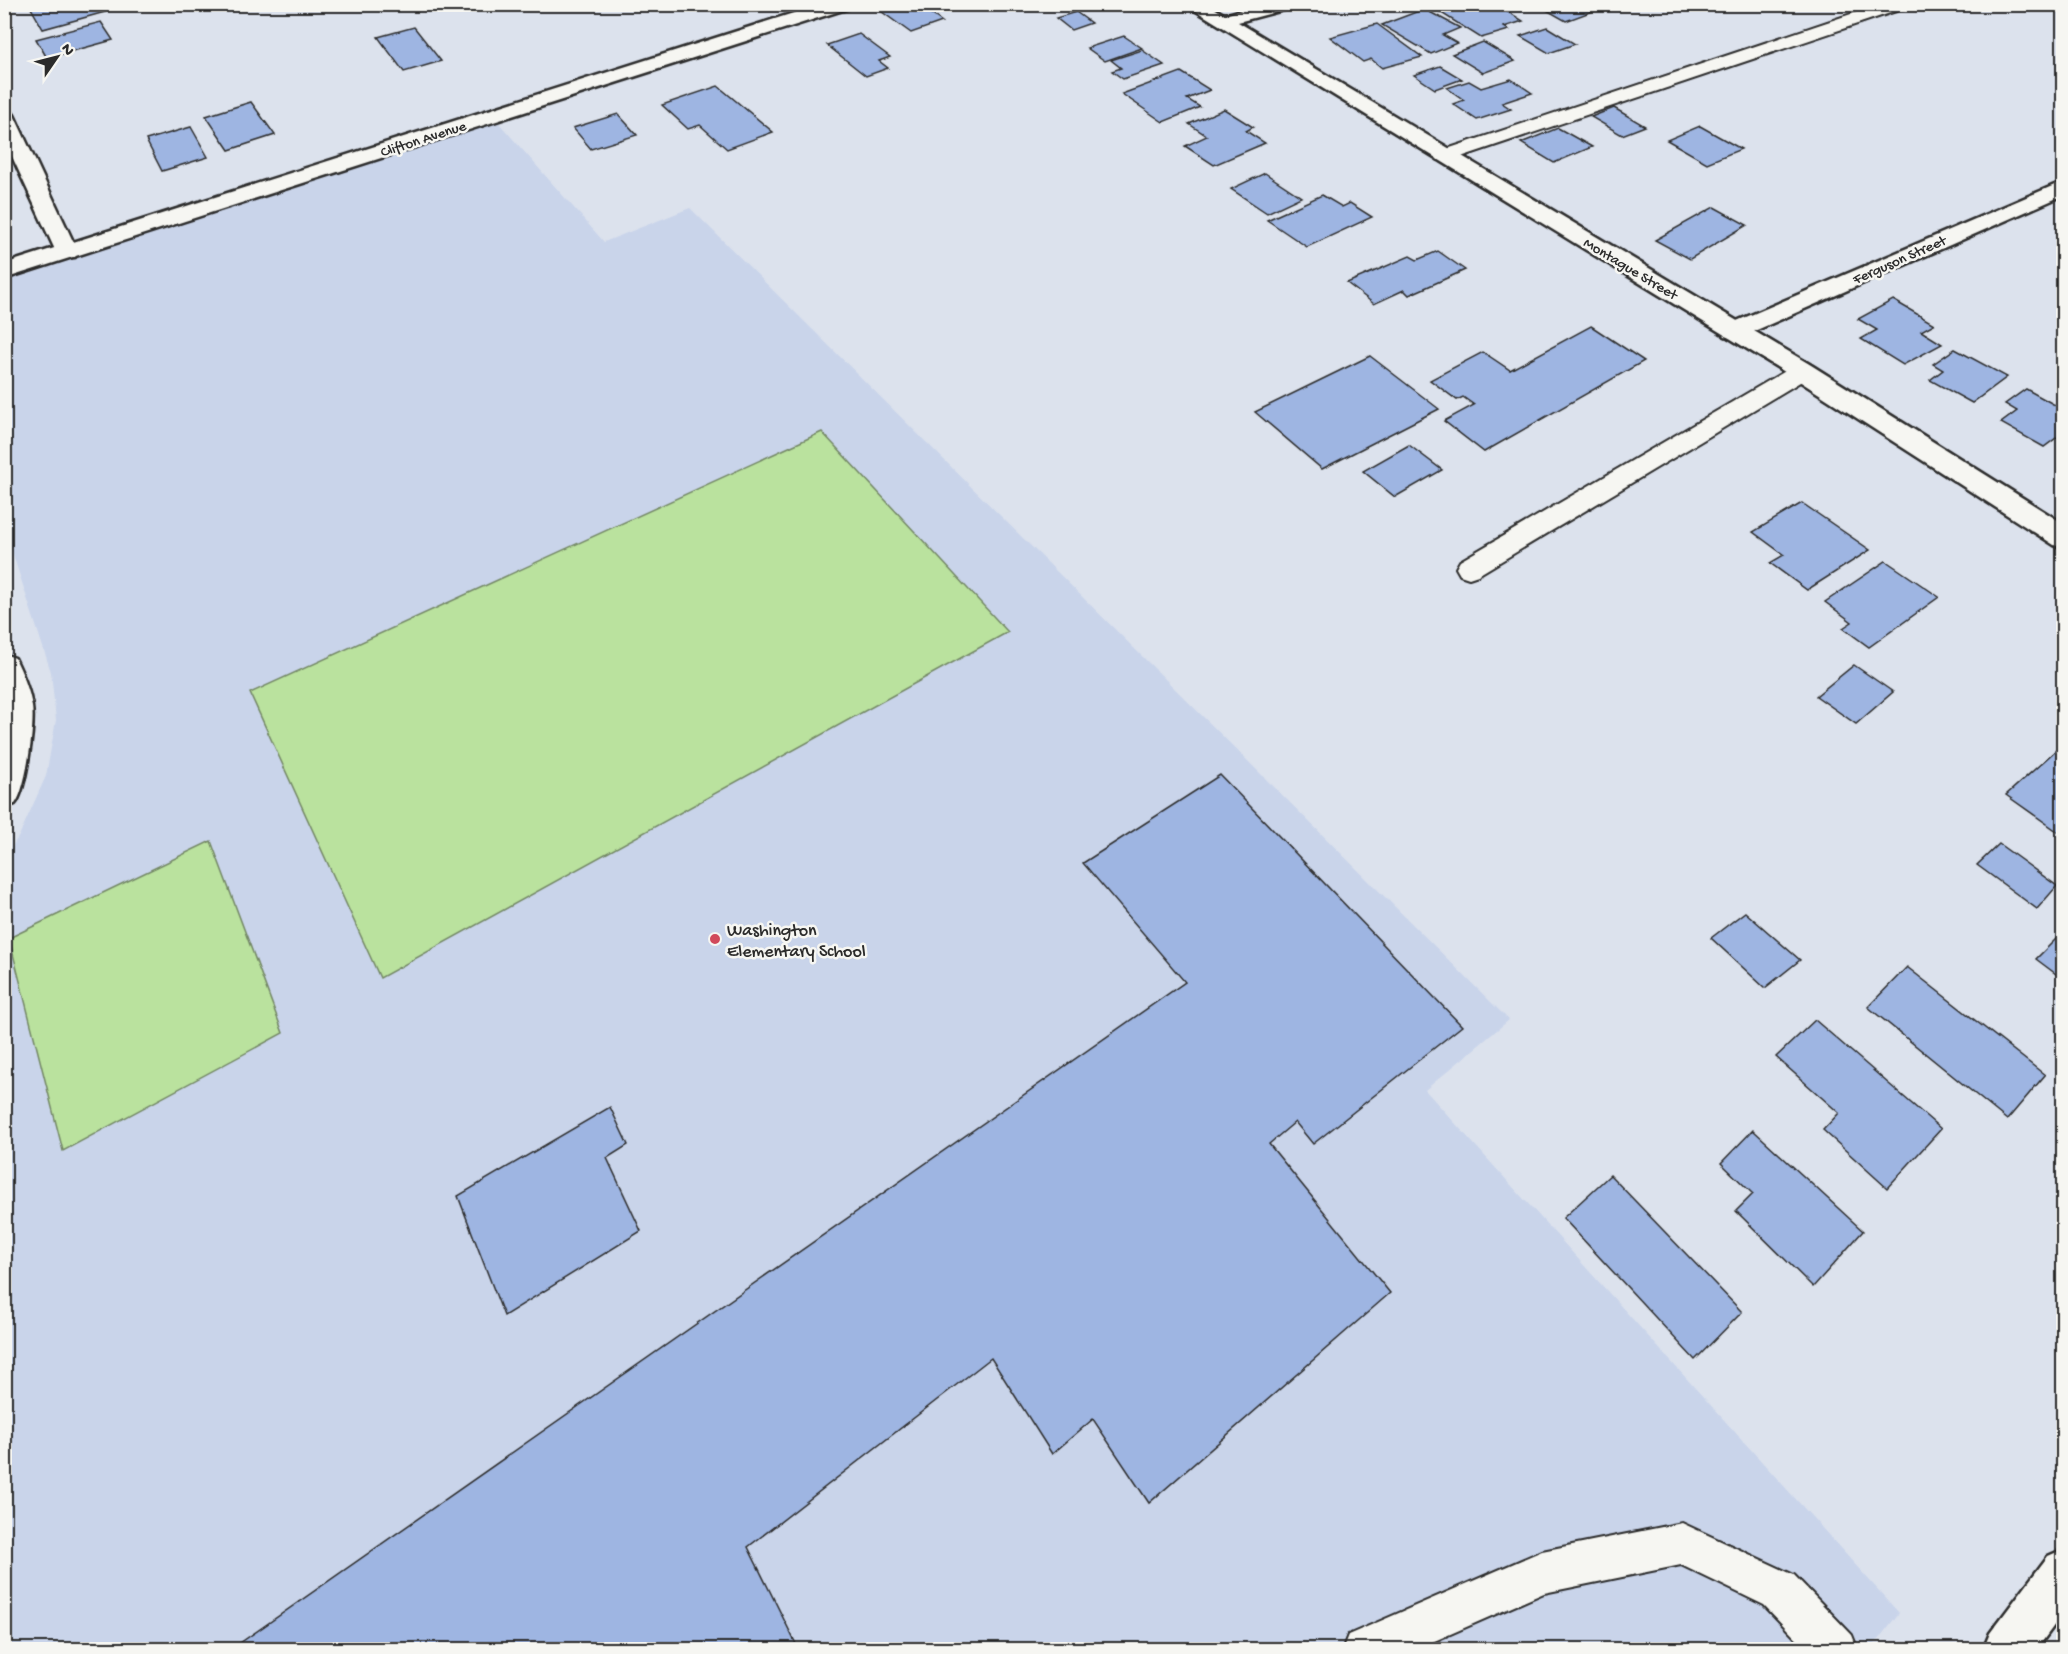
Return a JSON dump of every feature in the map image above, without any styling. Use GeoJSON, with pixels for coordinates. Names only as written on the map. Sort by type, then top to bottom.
{"type":"FeatureCollection","features":[{"type":"Feature","properties":{"kind":"street","name":"Clifton Avenue"},"geometry":{"type":"LineString","coordinates":[[4,272],[842,4]]}},
{"type":"Feature","properties":{"kind":"street","name":"Montague Street"},"geometry":{"type":"LineString","coordinates":[[1194,4],[1802,371],[2064,538]]}},
{"type":"Feature","properties":{"kind":"street"},"geometry":{"type":"LineString","coordinates":[[1222,21],[1284,4]]}},
{"type":"Feature","properties":{"kind":"street"},"geometry":{"type":"LineString","coordinates":[[4,115],[67,252]]}},
{"type":"Feature","properties":{"kind":"street","name":"Ferguson Street"},"geometry":{"type":"LineString","coordinates":[[1734,331],[2064,187]]}},
{"type":"Feature","properties":{"kind":"street"},"geometry":{"type":"LineString","coordinates":[[4,666],[17,708],[8,789],[4,794]]}},
{"type":"Feature","properties":{"kind":"street"},"geometry":{"type":"LineString","coordinates":[[2007,1650],[2064,1572]]}},
{"type":"Feature","properties":{"kind":"lane"},"geometry":{"type":"LineString","coordinates":[[1445,156],[1899,4]]}},
{"type":"Feature","properties":{"kind":"lane"},"geometry":{"type":"LineString","coordinates":[[1469,568],[1802,371]]}},
{"type":"Feature","properties":{"kind":"lane"},"geometry":{"type":"LineString","coordinates":[[1363,1650],[1542,1572],[1682,1544],[1779,1590],[1837,1650]]}},
{"type":"Feature","properties":{"kind":"shaded area","name":"Washington Elementary School"},"geometry":{"type":"Polygon","coordinates":[[[498,122],[604,242],[690,208],[1509,1020],[1425,1090],[1899,1613],[1870,1650],[5,1649],[5,857],[19,836],[46,776],[56,720],[51,672],[5,530],[4,279],[498,122]]]}},
{"type":"Feature","properties":{"kind":"green space"},"geometry":{"type":"Polygon","coordinates":[[[822,432],[1008,632],[380,978],[250,693],[822,432]]]}},
{"type":"Feature","properties":{"kind":"green space"},"geometry":{"type":"Polygon","coordinates":[[[211,841],[283,1033],[63,1151],[9,938],[211,841]]]}},
{"type":"Feature","properties":{"kind":"building"},"geometry":{"type":"Polygon","coordinates":[[[44,4],[100,4],[105,12],[43,29],[31,8],[44,4]]]}},
{"type":"Feature","properties":{"kind":"building"},"geometry":{"type":"Polygon","coordinates":[[[892,4],[918,4],[942,22],[911,33],[878,9],[892,4]]]}},
{"type":"Feature","properties":{"kind":"building"},"geometry":{"type":"Polygon","coordinates":[[[1450,4],[1496,4],[1523,21],[1504,27],[1509,30],[1481,38],[1435,9],[1450,4]]]}},
{"type":"Feature","properties":{"kind":"building"},"geometry":{"type":"Polygon","coordinates":[[[1536,4],[1596,4],[1601,8],[1566,21],[1536,4]]]}},
{"type":"Feature","properties":{"kind":"building"},"geometry":{"type":"Polygon","coordinates":[[[1424,9],[1460,28],[1443,35],[1457,43],[1431,54],[1382,25],[1424,9]]]}},
{"type":"Feature","properties":{"kind":"building"},"geometry":{"type":"Polygon","coordinates":[[[1076,12],[1091,23],[1071,30],[1056,18],[1076,12]]]}},
{"type":"Feature","properties":{"kind":"building"},"geometry":{"type":"Polygon","coordinates":[[[101,22],[113,40],[47,58],[36,39],[101,22]]]}},
{"type":"Feature","properties":{"kind":"building"},"geometry":{"type":"Polygon","coordinates":[[[1377,24],[1422,57],[1382,68],[1371,59],[1363,62],[1330,37],[1377,24]]]}},
{"type":"Feature","properties":{"kind":"building"},"geometry":{"type":"Polygon","coordinates":[[[414,27],[441,61],[404,72],[378,37],[414,27]]]}},
{"type":"Feature","properties":{"kind":"building"},"geometry":{"type":"Polygon","coordinates":[[[1547,27],[1575,44],[1549,53],[1520,36],[1547,27]]]}},
{"type":"Feature","properties":{"kind":"building"},"geometry":{"type":"Polygon","coordinates":[[[859,34],[890,57],[879,61],[888,68],[866,76],[827,45],[859,34]]]}},
{"type":"Feature","properties":{"kind":"building"},"geometry":{"type":"Polygon","coordinates":[[[1124,36],[1142,48],[1105,61],[1087,48],[1124,36]]]}},
{"type":"Feature","properties":{"kind":"building"},"geometry":{"type":"Polygon","coordinates":[[[1483,42],[1515,61],[1483,73],[1452,54],[1483,42]]]}},
{"type":"Feature","properties":{"kind":"building"},"geometry":{"type":"Polygon","coordinates":[[[1142,50],[1164,65],[1123,79],[1112,71],[1121,68],[1111,60],[1142,50]]]}},
{"type":"Feature","properties":{"kind":"building"},"geometry":{"type":"Polygon","coordinates":[[[1440,66],[1462,79],[1435,89],[1414,75],[1440,66]]]}},
{"type":"Feature","properties":{"kind":"building"},"geometry":{"type":"Polygon","coordinates":[[[1181,72],[1210,90],[1187,99],[1200,107],[1163,122],[1122,94],[1181,72]]]}},
{"type":"Feature","properties":{"kind":"building"},"geometry":{"type":"Polygon","coordinates":[[[1511,79],[1532,93],[1502,103],[1511,109],[1477,120],[1453,104],[1464,100],[1447,88],[1469,81],[1481,88],[1511,79]]]}},
{"type":"Feature","properties":{"kind":"building"},"geometry":{"type":"Polygon","coordinates":[[[718,86],[773,132],[727,149],[700,125],[688,129],[662,105],[718,86]]]}},
{"type":"Feature","properties":{"kind":"building"},"geometry":{"type":"Polygon","coordinates":[[[251,102],[275,135],[229,150],[206,116],[251,102]]]}},
{"type":"Feature","properties":{"kind":"building"},"geometry":{"type":"Polygon","coordinates":[[[1614,108],[1645,126],[1622,135],[1591,117],[1614,108]]]}},
{"type":"Feature","properties":{"kind":"building"},"geometry":{"type":"Polygon","coordinates":[[[1224,109],[1253,127],[1246,131],[1265,143],[1214,165],[1185,146],[1207,136],[1189,124],[1224,109]]]}},
{"type":"Feature","properties":{"kind":"building"},"geometry":{"type":"Polygon","coordinates":[[[618,114],[637,135],[591,149],[573,128],[618,114]]]}},
{"type":"Feature","properties":{"kind":"building"},"geometry":{"type":"Polygon","coordinates":[[[1700,126],[1741,149],[1707,163],[1667,140],[1700,126]]]}},
{"type":"Feature","properties":{"kind":"building"},"geometry":{"type":"Polygon","coordinates":[[[191,127],[208,157],[162,171],[146,140],[191,127]]]}},
{"type":"Feature","properties":{"kind":"building"},"geometry":{"type":"Polygon","coordinates":[[[1558,128],[1592,147],[1554,163],[1521,143],[1558,128]]]}},
{"type":"Feature","properties":{"kind":"building"},"geometry":{"type":"Polygon","coordinates":[[[1265,173],[1301,197],[1267,213],[1231,189],[1265,173]]]}},
{"type":"Feature","properties":{"kind":"building"},"geometry":{"type":"Polygon","coordinates":[[[1322,195],[1342,207],[1350,203],[1372,217],[1307,247],[1267,220],[1322,195]]]}},
{"type":"Feature","properties":{"kind":"building"},"geometry":{"type":"Polygon","coordinates":[[[1714,207],[1747,225],[1690,259],[1655,240],[1714,207]]]}},
{"type":"Feature","properties":{"kind":"building"},"geometry":{"type":"Polygon","coordinates":[[[1438,251],[1465,270],[1409,295],[1404,290],[1374,304],[1347,283],[1410,256],[1417,260],[1438,251]]]}},
{"type":"Feature","properties":{"kind":"building"},"geometry":{"type":"Polygon","coordinates":[[[1893,300],[1934,324],[1921,331],[1942,344],[1903,365],[1861,339],[1877,330],[1858,319],[1893,300]]]}},
{"type":"Feature","properties":{"kind":"building"},"geometry":{"type":"Polygon","coordinates":[[[1591,326],[1644,361],[1484,452],[1444,421],[1474,405],[1463,397],[1457,400],[1430,380],[1483,352],[1510,370],[1591,326]]]}},
{"type":"Feature","properties":{"kind":"building"},"geometry":{"type":"Polygon","coordinates":[[[1955,349],[2007,377],[1972,403],[1930,380],[1943,370],[1933,364],[1955,349]]]}},
{"type":"Feature","properties":{"kind":"building"},"geometry":{"type":"Polygon","coordinates":[[[1370,356],[1439,409],[1322,469],[1255,412],[1370,356]]]}},
{"type":"Feature","properties":{"kind":"building"},"geometry":{"type":"Polygon","coordinates":[[[2026,389],[2064,410],[2064,432],[2044,447],[2001,423],[2017,411],[2005,404],[2026,389]]]}},
{"type":"Feature","properties":{"kind":"building"},"geometry":{"type":"Polygon","coordinates":[[[1409,445],[1442,470],[1395,497],[1363,471],[1409,445]]]}},
{"type":"Feature","properties":{"kind":"building"},"geometry":{"type":"Polygon","coordinates":[[[1802,503],[1870,550],[1807,590],[1770,563],[1784,555],[1753,532],[1802,503]]]}},
{"type":"Feature","properties":{"kind":"building"},"geometry":{"type":"Polygon","coordinates":[[[1886,561],[1939,597],[1869,647],[1843,628],[1852,622],[1825,602],[1886,561]]]}},
{"type":"Feature","properties":{"kind":"building"},"geometry":{"type":"Polygon","coordinates":[[[1854,665],[1893,692],[1856,724],[1816,696],[1854,665]]]}},
{"type":"Feature","properties":{"kind":"building"},"geometry":{"type":"Polygon","coordinates":[[[2064,743],[2064,836],[2006,795],[2064,743]]]}},
{"type":"Feature","properties":{"kind":"building"},"geometry":{"type":"Polygon","coordinates":[[[1220,775],[1462,1026],[1313,1144],[1295,1122],[1269,1144],[1390,1293],[1149,1503],[1093,1419],[1052,1454],[991,1358],[748,1547],[799,1650],[230,1650],[1185,982],[1083,863],[1220,775]]]}},
{"type":"Feature","properties":{"kind":"building"},"geometry":{"type":"Polygon","coordinates":[[[1999,844],[2057,886],[2037,909],[1977,865],[1999,844]]]}},
{"type":"Feature","properties":{"kind":"building"},"geometry":{"type":"Polygon","coordinates":[[[1745,912],[1800,960],[1765,988],[1711,938],[1745,912]]]}},
{"type":"Feature","properties":{"kind":"building"},"geometry":{"type":"Polygon","coordinates":[[[2064,931],[2064,980],[2036,959],[2064,931]]]}},
{"type":"Feature","properties":{"kind":"building"},"geometry":{"type":"Polygon","coordinates":[[[1907,967],[2045,1075],[2007,1120],[1868,1007],[1907,967]]]}},
{"type":"Feature","properties":{"kind":"building"},"geometry":{"type":"Polygon","coordinates":[[[1815,1020],[1941,1129],[1887,1188],[1823,1130],[1839,1113],[1776,1057],[1815,1020]]]}},
{"type":"Feature","properties":{"kind":"building"},"geometry":{"type":"Polygon","coordinates":[[[610,1107],[628,1145],[607,1158],[641,1231],[504,1316],[458,1196],[610,1107]]]}},
{"type":"Feature","properties":{"kind":"building"},"geometry":{"type":"Polygon","coordinates":[[[1753,1130],[1863,1231],[1813,1287],[1736,1211],[1753,1194],[1721,1163],[1753,1130]]]}},
{"type":"Feature","properties":{"kind":"building"},"geometry":{"type":"Polygon","coordinates":[[[1610,1175],[1742,1312],[1695,1360],[1563,1218],[1610,1175]]]}},
{"type":"Feature","properties":{"kind":"place","name":"Washington Elementary School"},"geometry":{"type":"Point","coordinates":[715,939]}}]}
